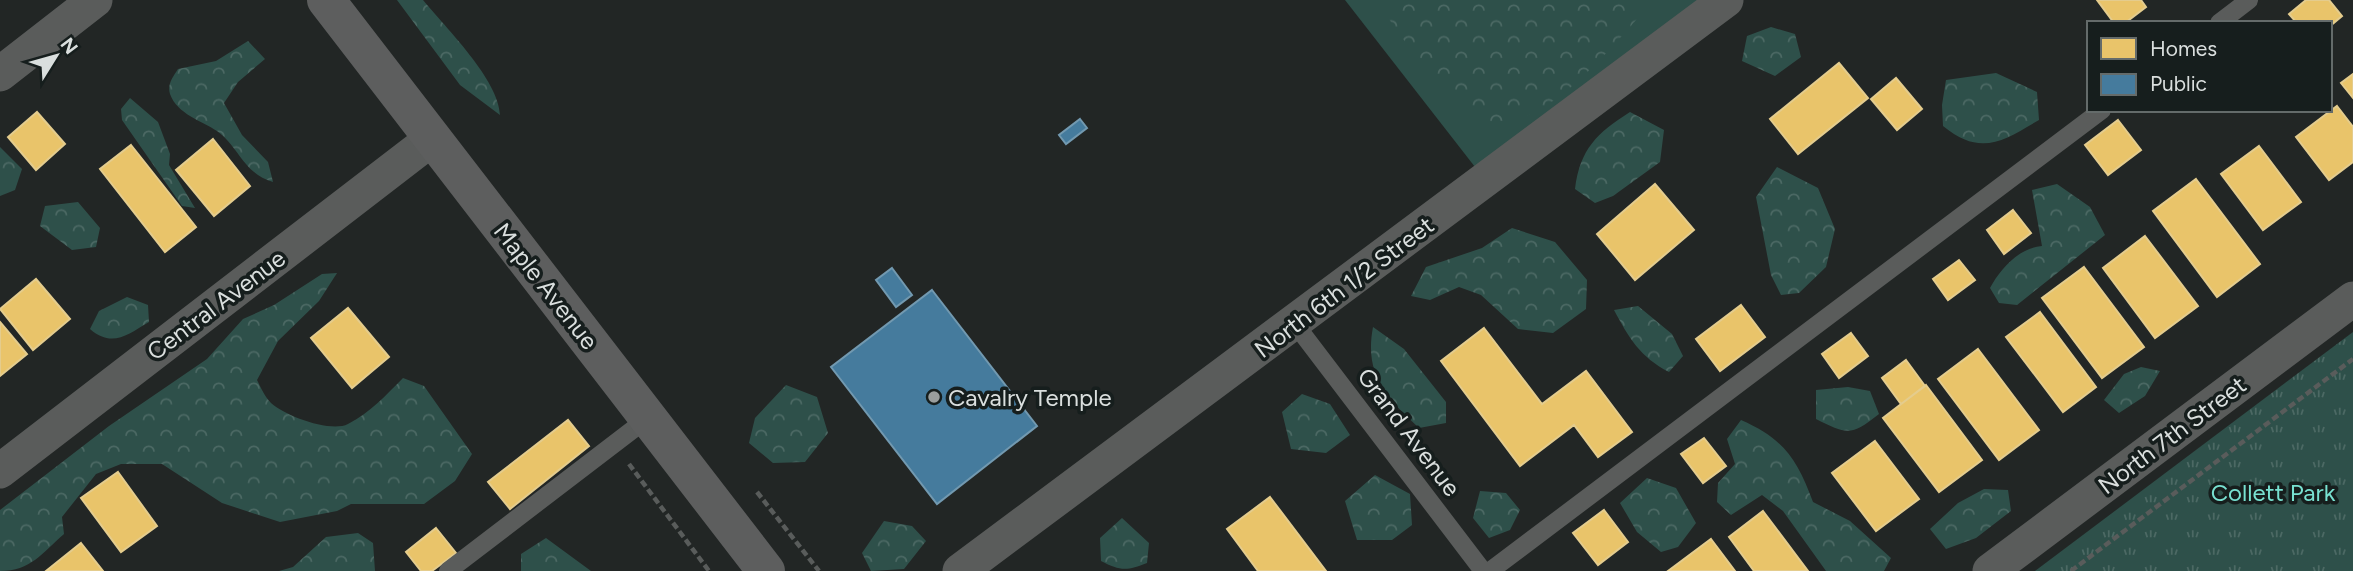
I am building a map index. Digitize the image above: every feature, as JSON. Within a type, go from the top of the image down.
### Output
[{"type":"main road","name":"Maple Avenue","points":[[326,0],[766,571]]},
{"type":"street","points":[[0,74],[95,0]]},
{"type":"street","name":"North 6th 1/2 Street","points":[[960,571],[1295,324],[1726,0]]},
{"type":"street","name":"Central Avenue","points":[[0,471],[433,138]]},
{"type":"street","name":"North 7th Street","points":[[1990,571],[2353,299]]},
{"type":"lane","points":[[2221,21],[2249,0]]},
{"type":"lane","points":[[1490,571],[2099,112]]},
{"type":"lane","name":"Grand Avenue","points":[[1295,324],[1483,571]]},
{"type":"lane","points":[[449,571],[648,418]]},
{"type":"path","points":[[2071,571],[2353,359]]},
{"type":"path","points":[[613,444],[709,571]]},
{"type":"green space","points":[[397,0],[423,0],[481,71],[491,86],[500,115],[460,85]]},
{"type":"green space","points":[[1345,0],[1701,0],[1475,167]]},
{"type":"green space","points":[[1379,0],[1654,0],[1590,70],[1551,102],[1513,120],[1480,122],[1409,47]]},
{"type":"green space","points":[[1771,27],[1795,34],[1801,57],[1775,76],[1742,61],[1747,36]]},
{"type":"green space","points":[[248,41],[265,59],[238,82],[224,103],[242,135],[268,162],[273,182],[255,173],[217,131],[178,107],[169,90],[178,69],[216,61]]},
{"type":"green space","points":[[1996,73],[2037,92],[2039,120],[2003,139],[1981,143],[1957,136],[1943,126],[1942,105],[1946,80]]},
{"type":"green space","points":[[130,98],[158,122],[170,154],[169,165],[195,208],[182,206],[122,120],[121,109]]},
{"type":"green space","points":[[1630,112],[1664,130],[1660,162],[1613,196],[1595,203],[1575,189],[1581,163],[1599,135]]},
{"type":"green space","points":[[0,147],[22,169],[15,190],[0,196]]},
{"type":"green space","points":[[1777,167],[1818,188],[1835,229],[1826,267],[1799,293],[1781,295],[1771,275],[1756,197]]},
{"type":"green space","points":[[2057,184],[2090,207],[2105,235],[2017,305],[1999,303],[1990,288],[2000,273],[2018,255],[2042,246],[2032,190]]},
{"type":"green space","points":[[78,202],[100,228],[96,247],[72,250],[40,226],[45,206]]},
{"type":"green space","points":[[1512,228],[1555,242],[1587,280],[1586,309],[1553,333],[1518,329],[1481,295],[1459,287],[1430,300],[1411,296],[1426,267],[1482,248]]},
{"type":"green space","points":[[337,273],[319,301],[278,341],[257,380],[263,392],[271,403],[297,418],[320,425],[340,426],[356,420],[371,409],[403,378],[424,386],[472,454],[455,481],[424,504],[351,504],[337,511],[280,522],[222,503],[162,464],[121,464],[96,474],[62,517],[64,534],[42,554],[20,568],[0,571],[0,510],[109,426],[207,359],[243,319],[274,305],[322,274]]},
{"type":"green space","points":[[127,297],[148,305],[149,322],[113,339],[98,335],[90,329],[99,311]]},
{"type":"green space","points":[[1638,306],[1672,334],[1683,356],[1669,372],[1650,360],[1636,346],[1614,310]]},
{"type":"green space","points":[[1373,327],[1404,349],[1446,402],[1446,423],[1419,428],[1388,395],[1380,384],[1372,359]]},
{"type":"green space","name":"Collett Park","points":[[2353,332],[2353,571],[2035,571]]},
{"type":"green space","points":[[2141,367],[2160,371],[2145,396],[2119,413],[2104,400],[2124,374]]},
{"type":"green space","points":[[786,385],[817,397],[828,433],[805,462],[773,463],[749,443],[755,418]]},
{"type":"green space","points":[[1848,387],[1870,391],[1879,414],[1849,431],[1816,419],[1816,390]]},
{"type":"green space","points":[[1302,394],[1330,404],[1350,435],[1326,453],[1291,449],[1282,412]]},
{"type":"green space","points":[[1741,420],[1768,435],[1787,452],[1795,462],[1813,502],[1850,521],[1891,558],[1884,571],[1826,571],[1783,511],[1762,495],[1731,515],[1717,502],[1718,483],[1735,464],[1727,439]]},
{"type":"green space","points":[[1375,475],[1410,494],[1412,525],[1392,540],[1357,540],[1345,501]]},
{"type":"green space","points":[[1647,478],[1676,488],[1696,523],[1678,547],[1661,552],[1637,532],[1620,503]]},
{"type":"green space","points":[[1984,489],[2008,490],[2011,511],[1976,538],[1946,549],[1930,529],[1958,503]]},
{"type":"green space","points":[[1480,491],[1506,493],[1520,510],[1510,530],[1489,538],[1473,518]]},
{"type":"green space","points":[[1122,518],[1149,543],[1147,563],[1124,569],[1101,561],[1100,538]]},
{"type":"green space","points":[[884,521],[912,526],[926,541],[904,569],[871,571],[862,553]]},
{"type":"green space","points":[[358,533],[373,543],[375,571],[279,571],[293,567],[326,537]]},
{"type":"green space","points":[[546,538],[591,571],[521,571],[521,554]]},
{"type":"building: Homes","points":[[2097,0],[2141,0],[2146,7],[2128,21],[2113,21]]},
{"type":"building: Homes","points":[[2306,0],[2329,0],[2342,16],[2332,24],[2332,21],[2295,21],[2289,14]]},
{"type":"building: Homes","points":[[1839,63],[1868,98],[1798,154],[1770,119]]},
{"type":"building: Homes","points":[[2353,74],[2353,98],[2341,83]]},
{"type":"building: Homes","points":[[1896,78],[1922,109],[1897,130],[1871,99]]},
{"type":"building: Homes","points":[[2337,106],[2353,127],[2353,162],[2329,180],[2296,137]]},
{"type":"building: Homes","points":[[37,112],[65,144],[36,170],[8,137]]},
{"type":"building: Homes","points":[[2118,120],[2141,150],[2108,175],[2085,145]]},
{"type":"building: Homes","points":[[213,139],[250,186],[214,216],[176,170]]},
{"type":"building: Homes","points":[[131,145],[196,227],[165,252],[100,169]]},
{"type":"building: Homes","points":[[2259,146],[2301,202],[2263,230],[2221,174]]},
{"type":"building: Homes","points":[[2196,179],[2260,264],[2217,297],[2153,211]]},
{"type":"building: Homes","points":[[1655,184],[1694,230],[1635,280],[1597,234]]},
{"type":"building: Homes","points":[[2013,210],[2031,233],[2004,254],[1987,230]]},
{"type":"building: Homes","points":[[2145,236],[2198,306],[2155,338],[2103,268]]},
{"type":"building: Homes","points":[[1959,260],[1975,280],[1948,300],[1933,279]]},
{"type":"building: Homes","points":[[2084,267],[2144,347],[2102,378],[2042,298]]},
{"type":"building: Homes","points":[[36,279],[70,319],[33,350],[0,309]]},
{"type":"building: Homes","points":[[1741,305],[1765,337],[1720,371],[1696,339]]},
{"type":"building: Homes","points":[[348,308],[389,357],[352,388],[311,338]]},
{"type":"building: Homes","points":[[2040,312],[2096,387],[2063,412],[2006,337]]},
{"type":"building: Homes","points":[[0,322],[27,354],[0,376]]},
{"type":"building: Homes","points":[[1484,328],[1542,404],[1586,371],[1632,432],[1598,457],[1574,425],[1520,466],[1441,361]]},
{"type":"building: Homes","points":[[1851,333],[1868,356],[1839,378],[1822,354]]},
{"type":"building: Homes","points":[[1978,349],[2039,430],[1999,460],[1938,379]]},
{"type":"building: Homes","points":[[1906,360],[1925,386],[1901,404],[1882,378]]},
{"type":"building: Homes","points":[[1926,385],[1982,460],[1939,492],[1883,418]]},
{"type":"building: Homes","points":[[568,420],[589,446],[510,509],[488,482]]},
{"type":"building: Homes","points":[[1704,438],[1726,466],[1703,483],[1681,454]]},
{"type":"building: Homes","points":[[1875,441],[1919,499],[1876,531],[1832,473]]},
{"type":"building: Homes","points":[[118,472],[157,526],[121,552],[81,498]]},
{"type":"building: Homes","points":[[1270,497],[1326,571],[1258,571],[1227,529]]},
{"type":"building: Homes","points":[[1604,510],[1628,542],[1598,565],[1573,533]]},
{"type":"building: Homes","points":[[1763,511],[1808,571],[1754,571],[1729,537]]},
{"type":"building: Homes","points":[[436,528],[456,553],[432,571],[421,571],[406,552]]},
{"type":"building: Homes","points":[[1711,539],[1735,571],[1668,571]]},
{"type":"building: Homes","points":[[81,543],[103,571],[46,571]]},
{"type":"building: Public","points":[[1080,119],[1087,128],[1066,144],[1059,135]]},
{"type":"building: Public","points":[[892,268],[912,295],[896,307],[876,280]]},
{"type":"building: Public","name":"Cavalry Temple","points":[[932,290],[1037,426],[937,504],[831,367]]},
{"type":"place","name":"Cavalry Temple","points":[[934,397]]}]
